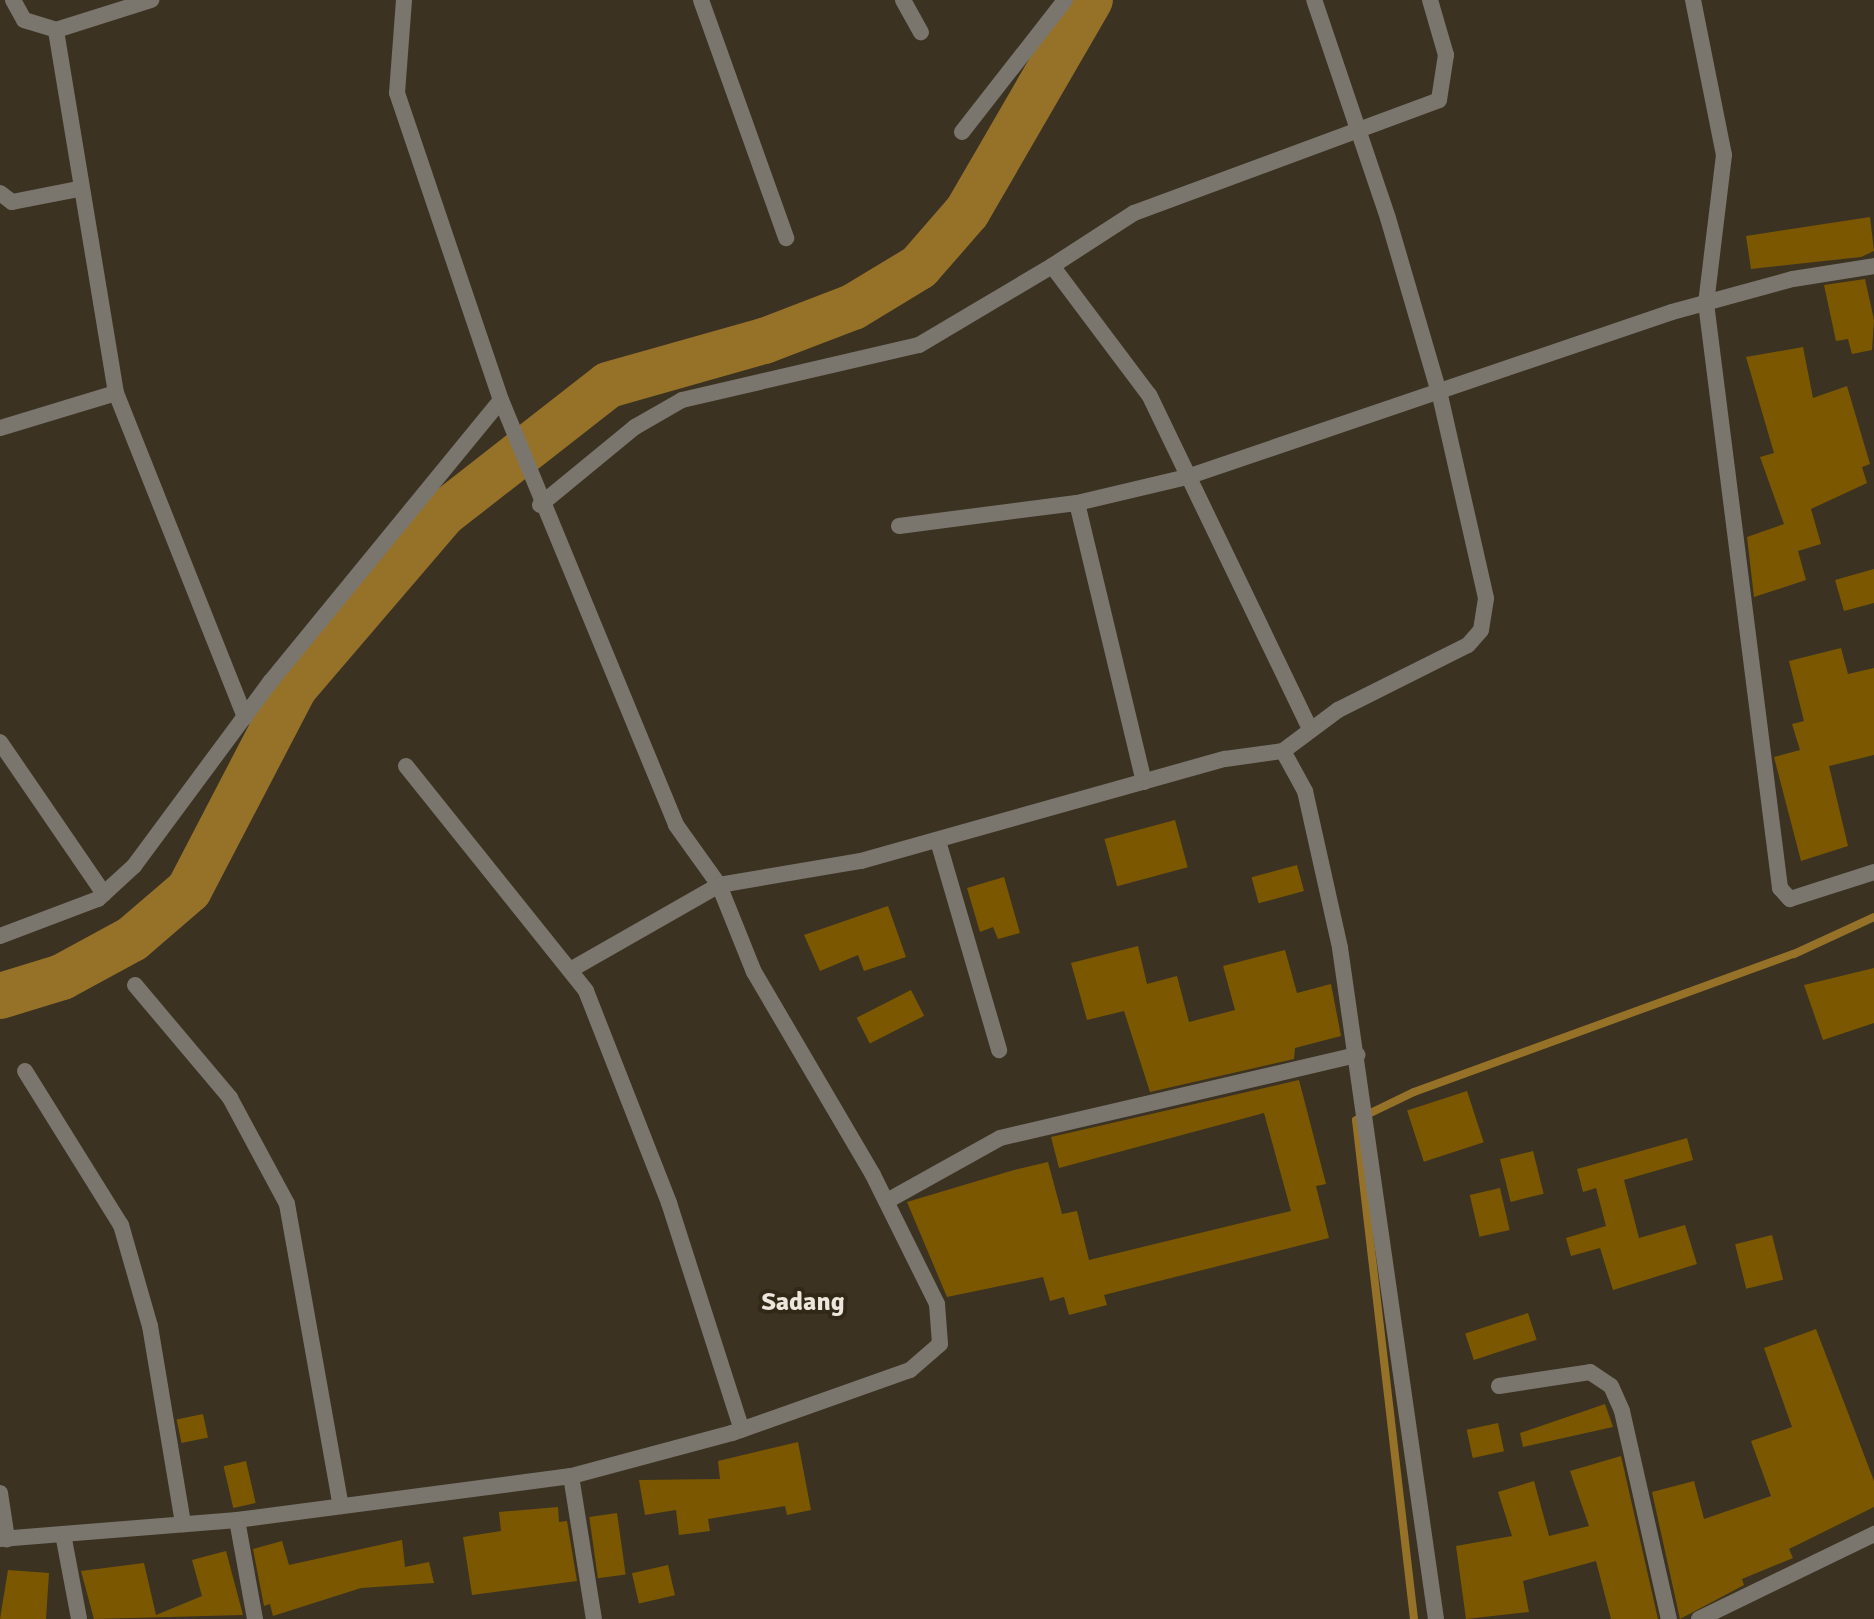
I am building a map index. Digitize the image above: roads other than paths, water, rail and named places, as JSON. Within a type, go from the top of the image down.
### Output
[{"type":"street","points":[[13,0],[24,20],[56,30],[151,0]]},
{"type":"street","points":[[0,1493],[4,1539],[237,1520],[571,1476],[742,1430],[910,1370],[940,1344],[937,1304],[887,1201],[754,972],[719,885],[676,825],[540,505],[501,400],[397,93],[404,0]]},
{"type":"street","points":[[701,0],[786,238]]},
{"type":"street","points":[[903,0],[921,32]]},
{"type":"street","points":[[962,132],[1065,0]]},
{"type":"street","points":[[572,969],[719,885],[779,880],[938,841],[1254,752],[1283,751],[1310,729],[1468,645],[1481,630],[1486,598],[1440,396],[1360,130],[1314,0]]},
{"type":"street","points":[[540,505],[635,427],[682,400],[919,345],[1134,213],[1439,100],[1446,55],[1430,0]]},
{"type":"street","points":[[1693,0],[1724,155],[1706,303],[1781,893],[1790,899],[1874,872]]},
{"type":"street","points":[[56,30],[78,189],[116,393],[245,717]]},
{"type":"street","points":[[0,193],[12,202],[78,189]]},
{"type":"street","points":[[1052,266],[1149,395],[1310,729]]},
{"type":"street","points":[[899,526],[1077,503],[1187,477],[1440,396],[1706,303],[1874,266]]},
{"type":"street","points":[[0,428],[116,393]]},
{"type":"street","points":[[0,936],[104,894],[134,866],[245,717],[501,400]]},
{"type":"street","points":[[1077,503],[1144,782]]},
{"type":"street","points":[[0,742],[104,894]]},
{"type":"street","points":[[1283,751],[1305,791],[1362,1077],[1436,1619]]},
{"type":"street","points":[[406,766],[572,969],[648,1142],[742,1430]]},
{"type":"street","points":[[938,841],[999,1050]]},
{"type":"street","points":[[135,985],[230,1098],[287,1204],[341,1506]]},
{"type":"street","points":[[887,1201],[1000,1138],[1358,1055]]},
{"type":"street","points":[[25,1071],[121,1225],[150,1326],[183,1524]]},
{"type":"street","points":[[1499,1386],[1590,1372],[1611,1386],[1622,1411],[1669,1619]]},
{"type":"street","points":[[571,1476],[594,1619]]},
{"type":"street","points":[[237,1520],[255,1619]]},
{"type":"street","points":[[63,1534],[79,1619]]},
{"type":"street","points":[[1699,1619],[1874,1534]]},
{"type":"waterway","points":[[0,996],[62,977],[132,939],[189,890],[294,688],[443,514],[608,385],[764,341],[853,307],[919,267],[967,212],[1090,0]]},
{"type":"waterway","points":[[1414,1619],[1356,1120],[1414,1092],[1794,954],[1874,917]]},
{"type":"district","name":"Sadang","points":[[803,1303]]}]
